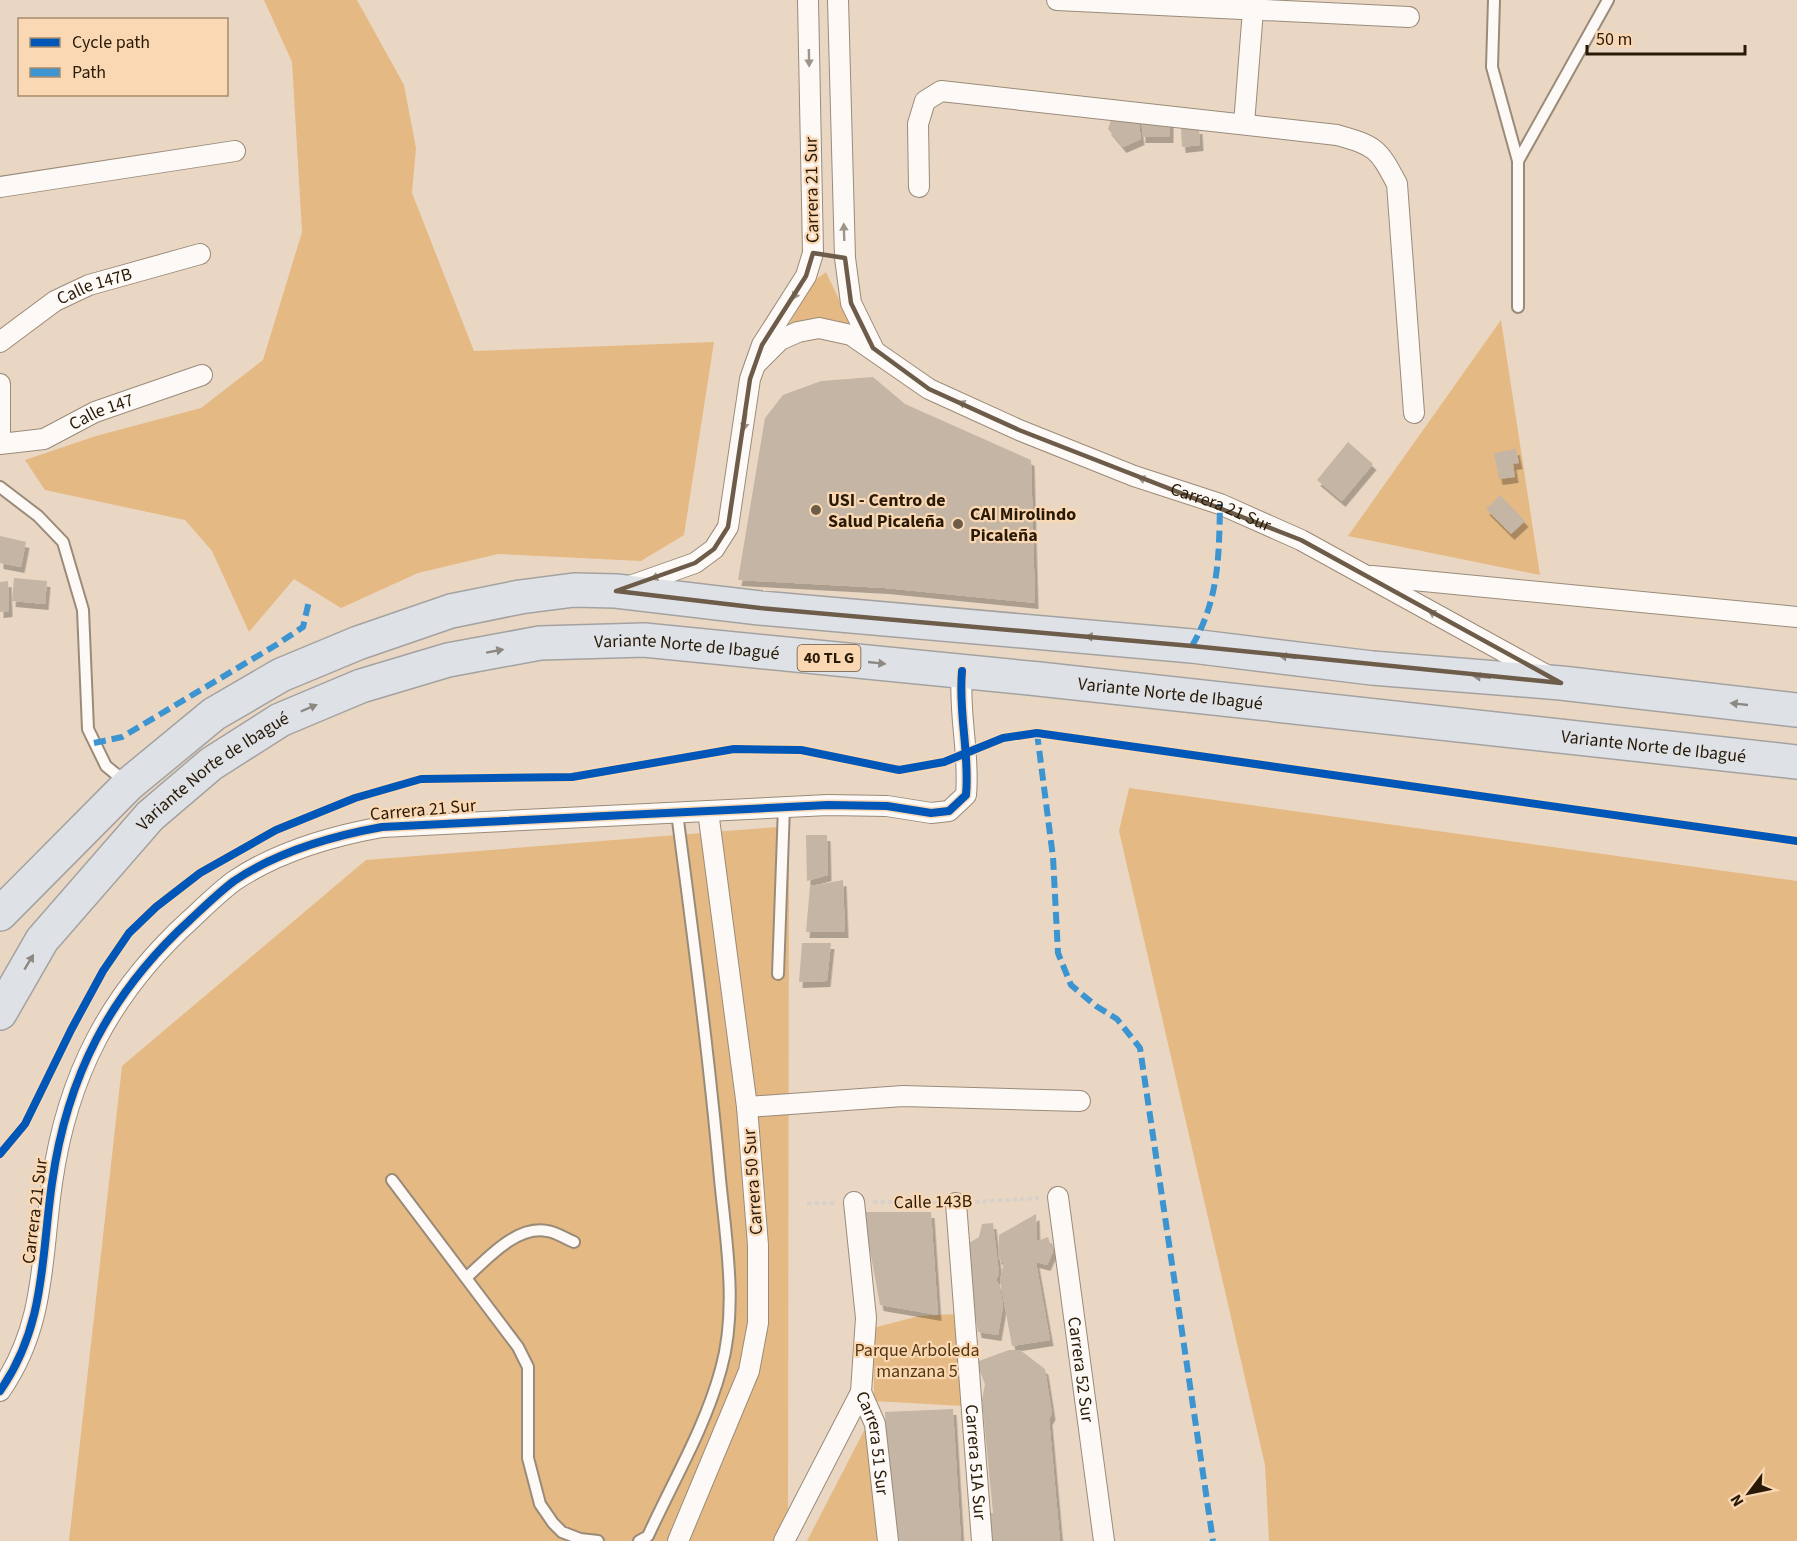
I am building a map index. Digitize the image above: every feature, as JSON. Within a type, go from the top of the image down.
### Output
[{"type":"highway","points":[[0,914],[129,784],[214,714],[281,675],[358,642],[451,611],[520,597],[574,590],[616,591],[760,608],[1182,645],[1372,668],[1561,683],[1797,710]]},
{"type":"highway","name":"Variante Norte de Ibagué","points":[[0,1013],[42,940],[150,816],[211,764],[280,720],[361,686],[448,660],[540,643],[644,640],[962,671],[1797,762]]},
{"type":"street","name":"Carrera 21 Sur","points":[[616,591],[694,563],[714,549],[728,527],[750,379],[762,345],[806,276],[813,253],[808,0]]},
{"type":"street","name":"Carrera 21 Sur","points":[[838,0],[845,258],[851,303],[873,348]]},
{"type":"street","points":[[1058,0],[1151,2],[1253,10],[1409,17]]},
{"type":"street","points":[[1244,124],[1253,10]]},
{"type":"street","points":[[919,187],[918,124],[925,101],[941,91],[1337,135],[1371,145],[1387,165],[1397,184],[1414,413]]},
{"type":"street","points":[[0,187],[235,151]]},
{"type":"street","points":[[813,253],[845,258]]},
{"type":"street","name":"Calle 147B","points":[[0,342],[55,301],[89,285],[200,254]]},
{"type":"street","name":"Carrera 21 Sur","points":[[755,364],[780,340],[798,332],[819,328],[851,335],[873,348],[929,389],[1019,430],[1134,476],[1220,504],[1301,540],[1561,683]]},
{"type":"street","name":"Calle 147","points":[[0,444],[44,439],[95,412],[202,375]]},
{"type":"street","points":[[0,384],[0,439]]},
{"type":"street","points":[[1364,575],[1797,616]]},
{"type":"street","name":"Carrera 21 Sur","points":[[1,1390],[18,1365],[39,1305],[52,1184],[62,1126],[79,1075],[111,1010],[151,958],[210,901],[234,882],[270,862],[342,834],[382,826],[784,807],[887,806],[931,813],[949,811],[966,795],[968,781],[960,714],[962,671]]},
{"type":"street","name":"Carrera 50 Sur","points":[[678,1541],[749,1371],[758,1323],[758,1245],[747,1107],[708,811]]},
{"type":"street","points":[[747,1107],[903,1096],[1080,1101]]},
{"type":"street","name":"Carrera 52 Sur","points":[[1058,1197],[1104,1541]]},
{"type":"street","name":"Carrera 51 Sur","points":[[854,1202],[866,1318],[861,1392],[875,1424],[888,1541]]},
{"type":"street","name":"Carrera 51A Sur","points":[[956,1203],[982,1541]]},
{"type":"street","points":[[784,1541],[861,1392]]},
{"type":"lane","points":[[1494,0],[1492,67],[1518,161],[1518,307]]},
{"type":"lane","points":[[1518,161],[1608,0]]},
{"type":"lane","points":[[0,487],[39,516],[63,542],[83,610],[88,729],[106,766],[129,784]]},
{"type":"lane","points":[[778,975],[784,807]]},
{"type":"lane","points":[[639,1541],[648,1536],[696,1438],[721,1369],[729,1325],[725,1232],[711,1070],[677,813]]},
{"type":"lane","points":[[392,1180],[518,1347],[528,1367],[528,1458],[540,1504],[562,1532],[580,1539],[598,1541]]},
{"type":"lane","points":[[466,1278],[498,1249],[525,1233],[546,1230],[574,1242]]},
{"type":"highlighted area","points":[[813,253],[845,258],[851,303],[873,348],[929,389],[1019,430],[1301,540],[1561,683],[1192,646],[760,608],[616,591],[695,563],[714,549],[728,527],[750,379],[762,345],[806,276]]},
{"type":"green space","points":[[264,0],[357,0],[404,85],[416,148],[412,193],[474,351],[714,342],[684,535],[641,561],[498,554],[418,573],[341,608],[294,579],[249,632],[212,551],[185,520],[45,490],[25,460],[96,436],[201,408],[263,360],[302,232],[292,62]]},
{"type":"green space","points":[[826,272],[852,327],[788,326],[814,281]]},
{"type":"green space","points":[[1501,320],[1540,575],[1348,536]]},
{"type":"green space","points":[[1129,788],[1797,881],[1797,1541],[1269,1541],[1265,1465],[1119,831]]},
{"type":"green space","points":[[789,826],[788,1541],[69,1541],[122,1066],[366,860]]},
{"type":"green space","name":"Parque Arboleda manzana 5","points":[[957,1314],[962,1406],[874,1401],[873,1328],[919,1316]]},
{"type":"green space","points":[[869,1421],[879,1541],[807,1541]]},
{"type":"building","points":[[1113,114],[1138,117],[1141,139],[1123,147],[1108,129]]},
{"type":"building","points":[[1142,120],[1170,120],[1170,137],[1142,137]]},
{"type":"building","points":[[1199,128],[1200,145],[1182,147],[1181,129]]},
{"type":"building","points":[[873,377],[905,404],[1031,460],[1035,603],[885,588],[738,580],[765,418],[783,395],[821,381]]},
{"type":"building","points":[[1348,442],[1373,464],[1342,501],[1317,480]]},
{"type":"building","points":[[1516,449],[1519,463],[1513,464],[1515,477],[1499,479],[1494,453]]},
{"type":"building","points":[[1500,495],[1525,521],[1511,534],[1486,509]]},
{"type":"building","points":[[0,536],[26,542],[21,567],[0,563]]},
{"type":"building","points":[[14,578],[47,581],[45,604],[12,601]]},
{"type":"building","points":[[8,581],[9,611],[0,612],[0,582]]},
{"type":"building","points":[[806,835],[827,835],[828,875],[807,881]]},
{"type":"building","points":[[843,880],[845,932],[806,932],[810,886]]},
{"type":"building","points":[[802,943],[831,943],[827,981],[799,982]]},
{"type":"building","points":[[863,1212],[931,1212],[938,1315],[880,1305]]},
{"type":"building","points":[[1036,1214],[1037,1241],[1048,1237],[1053,1252],[1047,1265],[1036,1262],[1050,1340],[1012,1346],[1000,1280],[1004,1262],[998,1258],[999,1235]]},
{"type":"building","points":[[993,1223],[999,1274],[996,1280],[1000,1286],[1003,1306],[998,1335],[978,1332],[964,1246],[979,1237],[982,1224]]},
{"type":"building","points":[[1009,1350],[1020,1350],[1045,1369],[1052,1414],[1049,1419],[1060,1541],[995,1541],[989,1537],[986,1513],[993,1513],[982,1400],[985,1384],[976,1362]]},
{"type":"building","points":[[953,1409],[961,1541],[892,1541],[885,1412]]},
{"type":"marked path","points":[[1192,646],[1208,611],[1216,577],[1220,504]]},
{"type":"marked path","points":[[94,743],[122,737],[276,645],[303,627],[309,601]]},
{"type":"marked path","points":[[1037,733],[1053,857],[1058,953],[1071,985],[1096,1006],[1117,1019],[1140,1048],[1213,1541]]},
{"type":"cycle path","points":[[0,1391],[15,1366],[34,1316],[59,1144],[81,1072],[115,1007],[137,977],[162,948],[234,881],[268,862],[305,846],[382,827],[828,805],[887,806],[931,813],[949,811],[966,795],[962,671]]},
{"type":"cycle path","points":[[0,1154],[25,1124],[103,971],[129,933],[156,907],[200,873],[276,830],[355,798],[421,779],[572,777],[734,749],[801,750],[899,770],[944,762],[1003,738],[1037,733],[1797,841]]},
{"type":"place","name":"USI - Centro de Salud Picaleña","points":[[816,510]]},
{"type":"place","name":"CAI Mirolindo Picaleña","points":[[958,524]]}]
